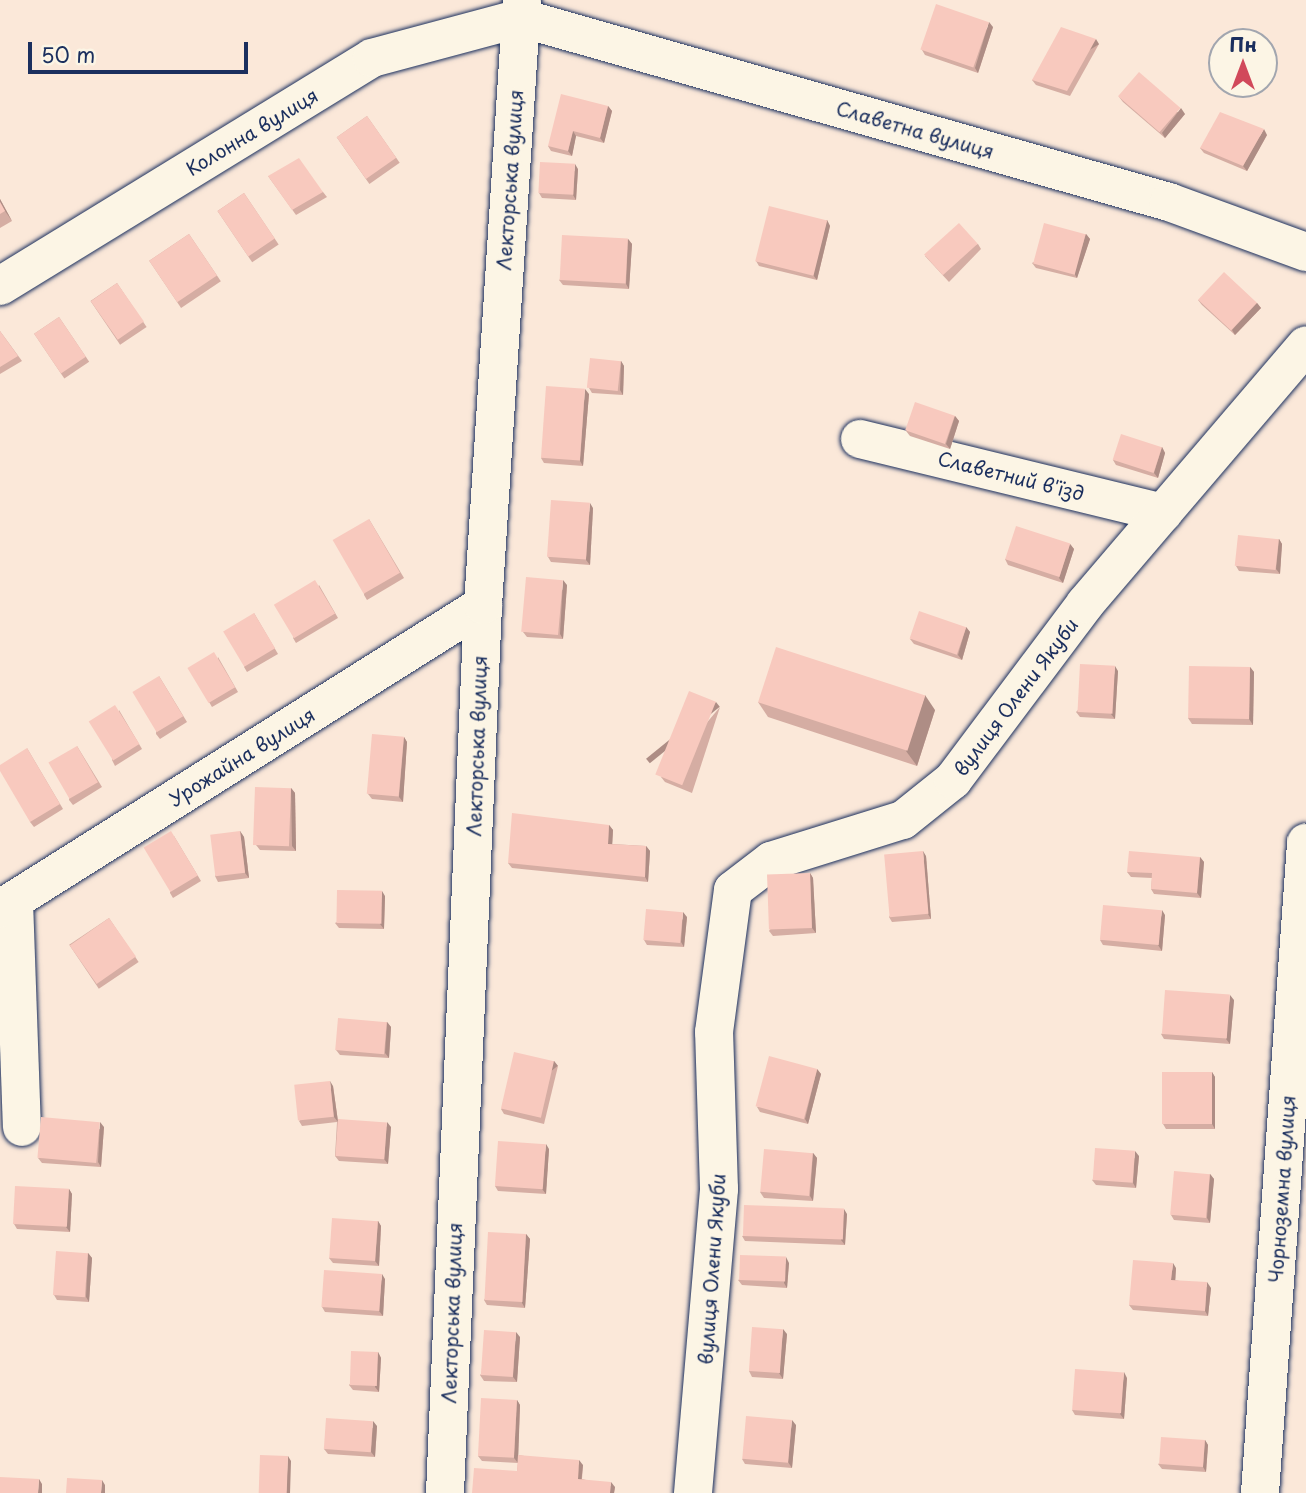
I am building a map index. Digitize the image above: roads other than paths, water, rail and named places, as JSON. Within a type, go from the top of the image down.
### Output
[{"type":"street","name":"Славетна вулиця","points":[[521,9],[1169,202],[1306,252]]},
{"type":"street","name":"Колонна вулиця","points":[[0,286],[372,58],[521,9]]},
{"type":"street","name":"Лекторська вулиця","points":[[445,1493],[483,605],[521,9]]},
{"type":"street","name":"вулиця Олени Якуби","points":[[693,1493],[719,1189],[714,1032],[733,890],[771,862],[903,820],[953,780],[1163,513],[1306,345]]},
{"type":"street","name":"Славетний в'їзд","points":[[860,439],[1163,513]]},
{"type":"street","name":"Урожайна вулиця","points":[[7,905],[483,605]]},
{"type":"street","name":"Чорноземна вулиця","points":[[1260,1493],[1306,844]]},
{"type":"street","points":[[7,905],[22,1127]]}]
